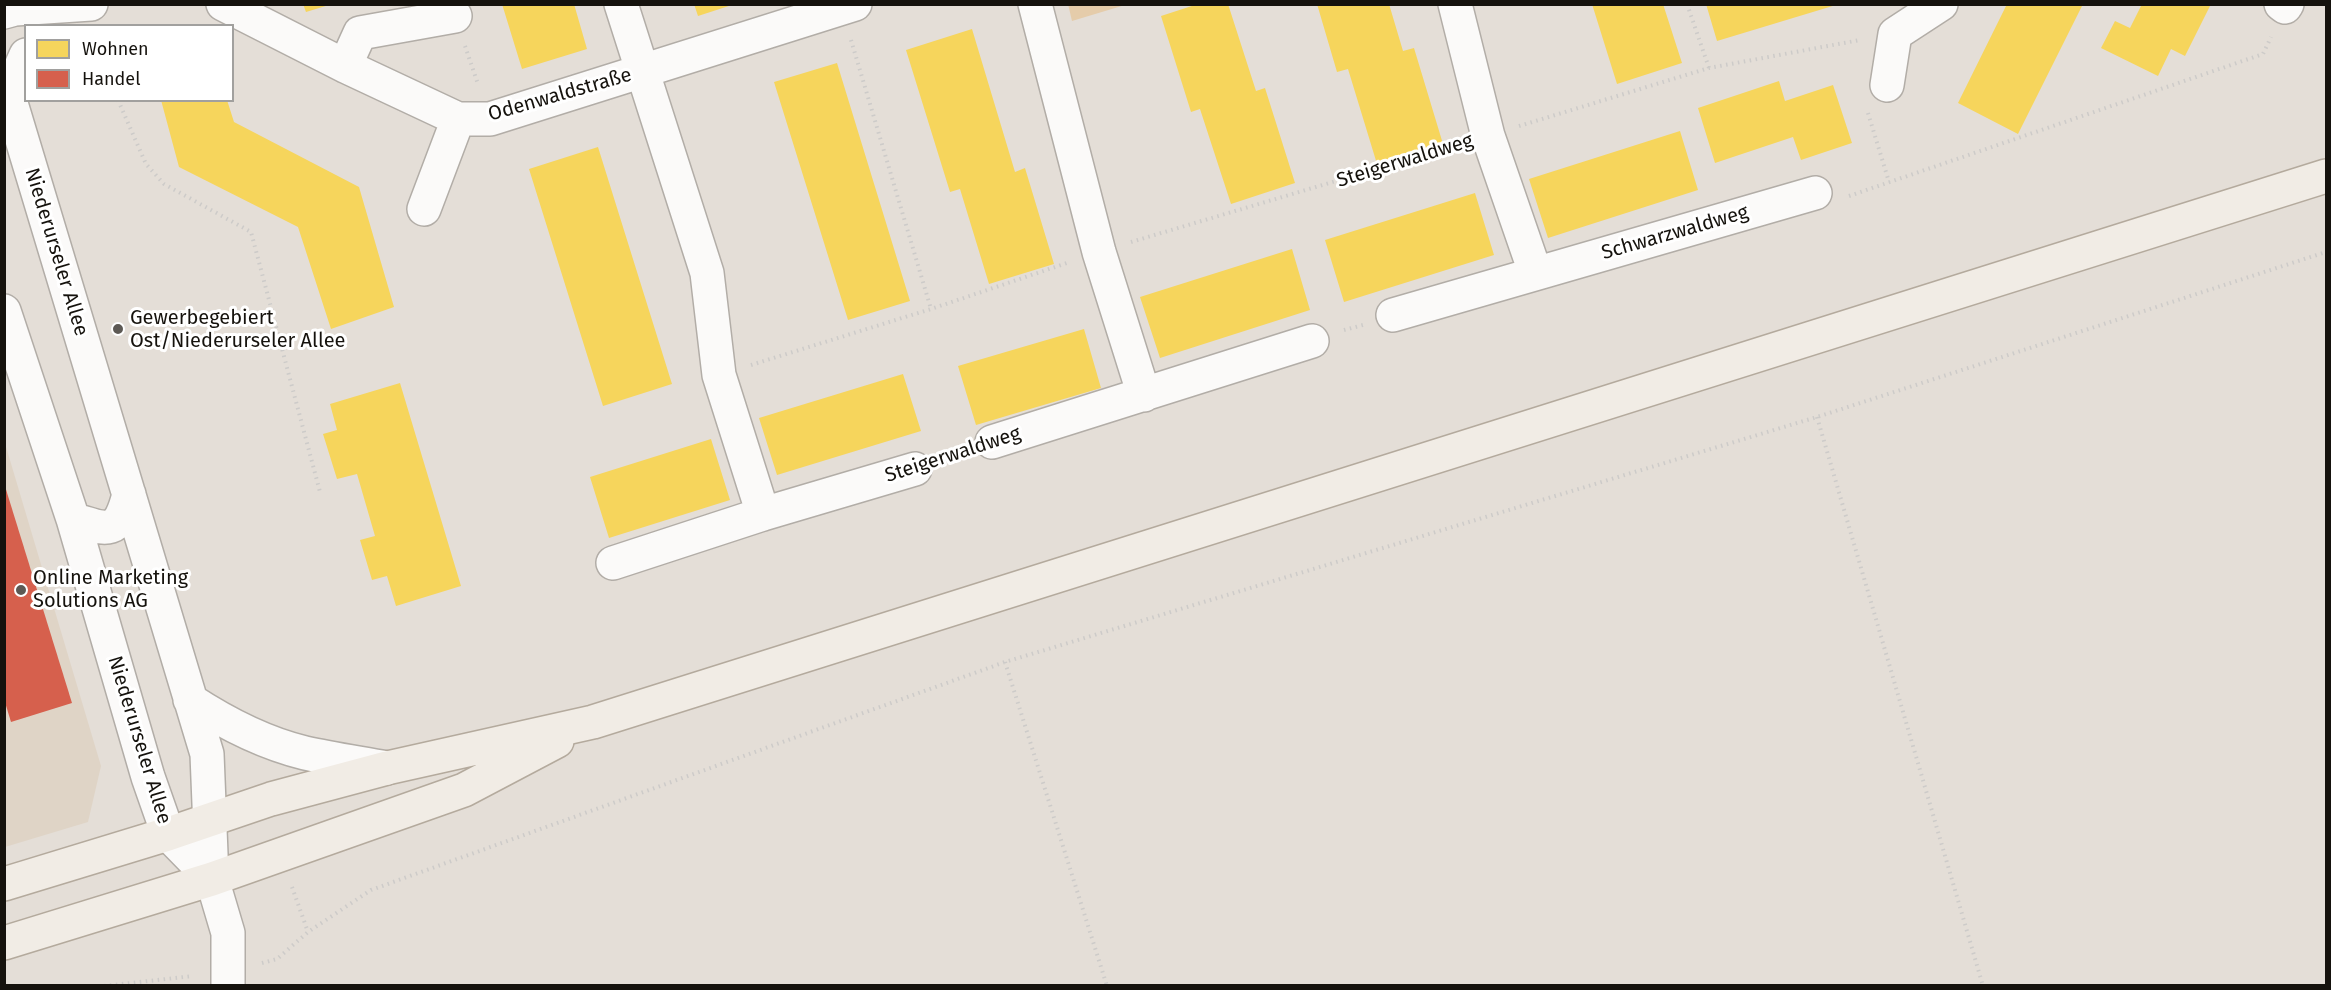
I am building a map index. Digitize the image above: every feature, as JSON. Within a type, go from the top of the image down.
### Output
[{"type":"main road","points":[[4,884],[168,834],[271,799],[387,768],[593,722],[2326,176]]},
{"type":"main road","points":[[4,943],[212,879],[464,790],[593,722]]},
{"type":"street","points":[[223,4],[345,66],[474,119],[424,209]]},
{"type":"street","name":"Odenwaldstraße","points":[[621,4],[642,71]]},
{"type":"street","points":[[1035,4],[1100,252],[1143,395]]},
{"type":"street","points":[[1455,4],[1488,136],[1535,272]]},
{"type":"street","points":[[1887,85],[1895,34],[1941,4]]},
{"type":"street","points":[[4,12],[15,9],[84,6]]},
{"type":"street","points":[[51,24],[84,6]]},
{"type":"street","name":"Odenwaldstraße","points":[[474,119],[642,71],[849,6]]},
{"type":"street","points":[[345,66],[360,33],[455,16]]},
{"type":"street","points":[[7,86],[24,58]]},
{"type":"street","points":[[642,71],[708,273],[719,375],[763,514]]},
{"type":"street","name":"Niederurseler Allee","points":[[7,86],[207,754],[210,783],[208,820],[212,879]]},
{"type":"street","name":"Schwarzwaldweg","points":[[1393,315],[1535,272],[1815,193]]},
{"type":"street","name":"Niederurseler Allee","points":[[4,311],[73,519],[148,777],[168,834],[212,879]]},
{"type":"street","name":"Steigerwaldweg","points":[[992,442],[1312,341]]},
{"type":"street","name":"Steigerwaldweg","points":[[613,563],[763,514],[915,469]]},
{"type":"street","points":[[73,519],[105,528],[116,524],[124,515],[129,494]]},
{"type":"street","points":[[190,700],[217,717],[258,737],[303,752],[387,768]]},
{"type":"street","points":[[212,879],[228,933],[227,979]]},
{"type":"path","points":[[1687,4],[1709,68]]},
{"type":"path","points":[[1815,193],[1832,202],[2263,54],[2284,5]]},
{"type":"path","points":[[849,6],[931,309]]},
{"type":"path","points":[[455,16],[474,119]]},
{"type":"path","name":"Steigerwaldweg","points":[[719,375],[931,309],[1100,252],[1709,68],[1895,34]]},
{"type":"path","points":[[1887,85],[1868,112],[1889,182]]},
{"type":"path","points":[[119,102],[146,164],[164,184],[251,232],[320,492]]},
{"type":"path","points":[[104,986],[227,979],[277,959],[308,932],[371,890],[1005,662],[1817,417],[2326,252]]},
{"type":"path","points":[[1312,341],[1393,315]]},
{"type":"path","points":[[1817,417],[1983,986]]},
{"type":"path","name":"Steigerwaldweg","points":[[915,469],[992,442]]},
{"type":"path","points":[[1005,662],[1107,986]]},
{"type":"shaded area","points":[[1068,4],[1125,4],[1125,5],[1072,21]]},
{"type":"shaded area","points":[[4,440],[101,766],[88,822],[5,847]]},
{"type":"building: Wohnen","points":[[303,4],[329,4],[329,5],[306,12]]},
{"type":"building: Wohnen","points":[[502,4],[574,4],[587,49],[522,69]]},
{"type":"building: Wohnen","points":[[694,4],[732,4],[732,5],[698,16]]},
{"type":"building: Wohnen","points":[[1198,4],[1228,4],[1256,91],[1265,88],[1295,183],[1231,204],[1200,109],[1191,112],[1161,16]]},
{"type":"building: Wohnen","points":[[1317,4],[1389,4],[1403,51],[1414,48],[1443,144],[1377,164],[1348,69],[1337,72]]},
{"type":"building: Wohnen","points":[[1592,4],[1663,4],[1682,63],[1617,84]]},
{"type":"building: Wohnen","points":[[1706,4],[1836,4],[1836,5],[1717,41]]},
{"type":"building: Wohnen","points":[[2007,4],[2083,4],[2018,134],[1958,103]]},
{"type":"building: Wohnen","points":[[2142,4],[2211,4],[2185,56],[2171,49],[2158,76],[2101,48],[2115,21],[2130,28]]},
{"type":"building: Wohnen","points":[[972,29],[1015,172],[1025,168],[1054,264],[989,284],[960,189],[950,192],[906,50]]},
{"type":"building: Wohnen","points":[[837,63],[910,301],[848,320],[774,82]]},
{"type":"building: Wohnen","points":[[1779,81],[1785,101],[1833,85],[1852,143],[1801,160],[1793,137],[1715,163],[1698,108]]},
{"type":"building: Wohnen","points":[[162,102],[228,102],[234,122],[359,187],[394,307],[331,329],[298,227],[179,167]]},
{"type":"building: Wohnen","points":[[1680,131],[1698,190],[1548,238],[1529,179]]},
{"type":"building: Wohnen","points":[[598,147],[672,384],[603,406],[529,169]]},
{"type":"building: Wohnen","points":[[1475,193],[1494,255],[1344,302],[1325,240]]},
{"type":"building: Wohnen","points":[[1292,249],[1310,310],[1160,358],[1140,297]]},
{"type":"building: Wohnen","points":[[1084,329],[1101,388],[976,425],[958,366]]},
{"type":"building: Wohnen","points":[[903,374],[921,431],[777,475],[759,418]]},
{"type":"building: Wohnen","points":[[400,383],[461,586],[396,606],[387,576],[372,580],[360,540],[375,536],[357,474],[337,479],[323,434],[337,430],[330,404]]},
{"type":"building: Wohnen","points":[[711,439],[730,500],[609,538],[590,477]]},
{"type":"building: Handel","name":"Online Marketing Solutions AG","points":[[4,483],[72,703],[11,722],[4,699]]},
{"type":"place","name":"Gewerbegebiert Ost/Niederurseler Allee","points":[[118,329]]},
{"type":"place","name":"Online Marketing Solutions AG","points":[[21,590]]}]
